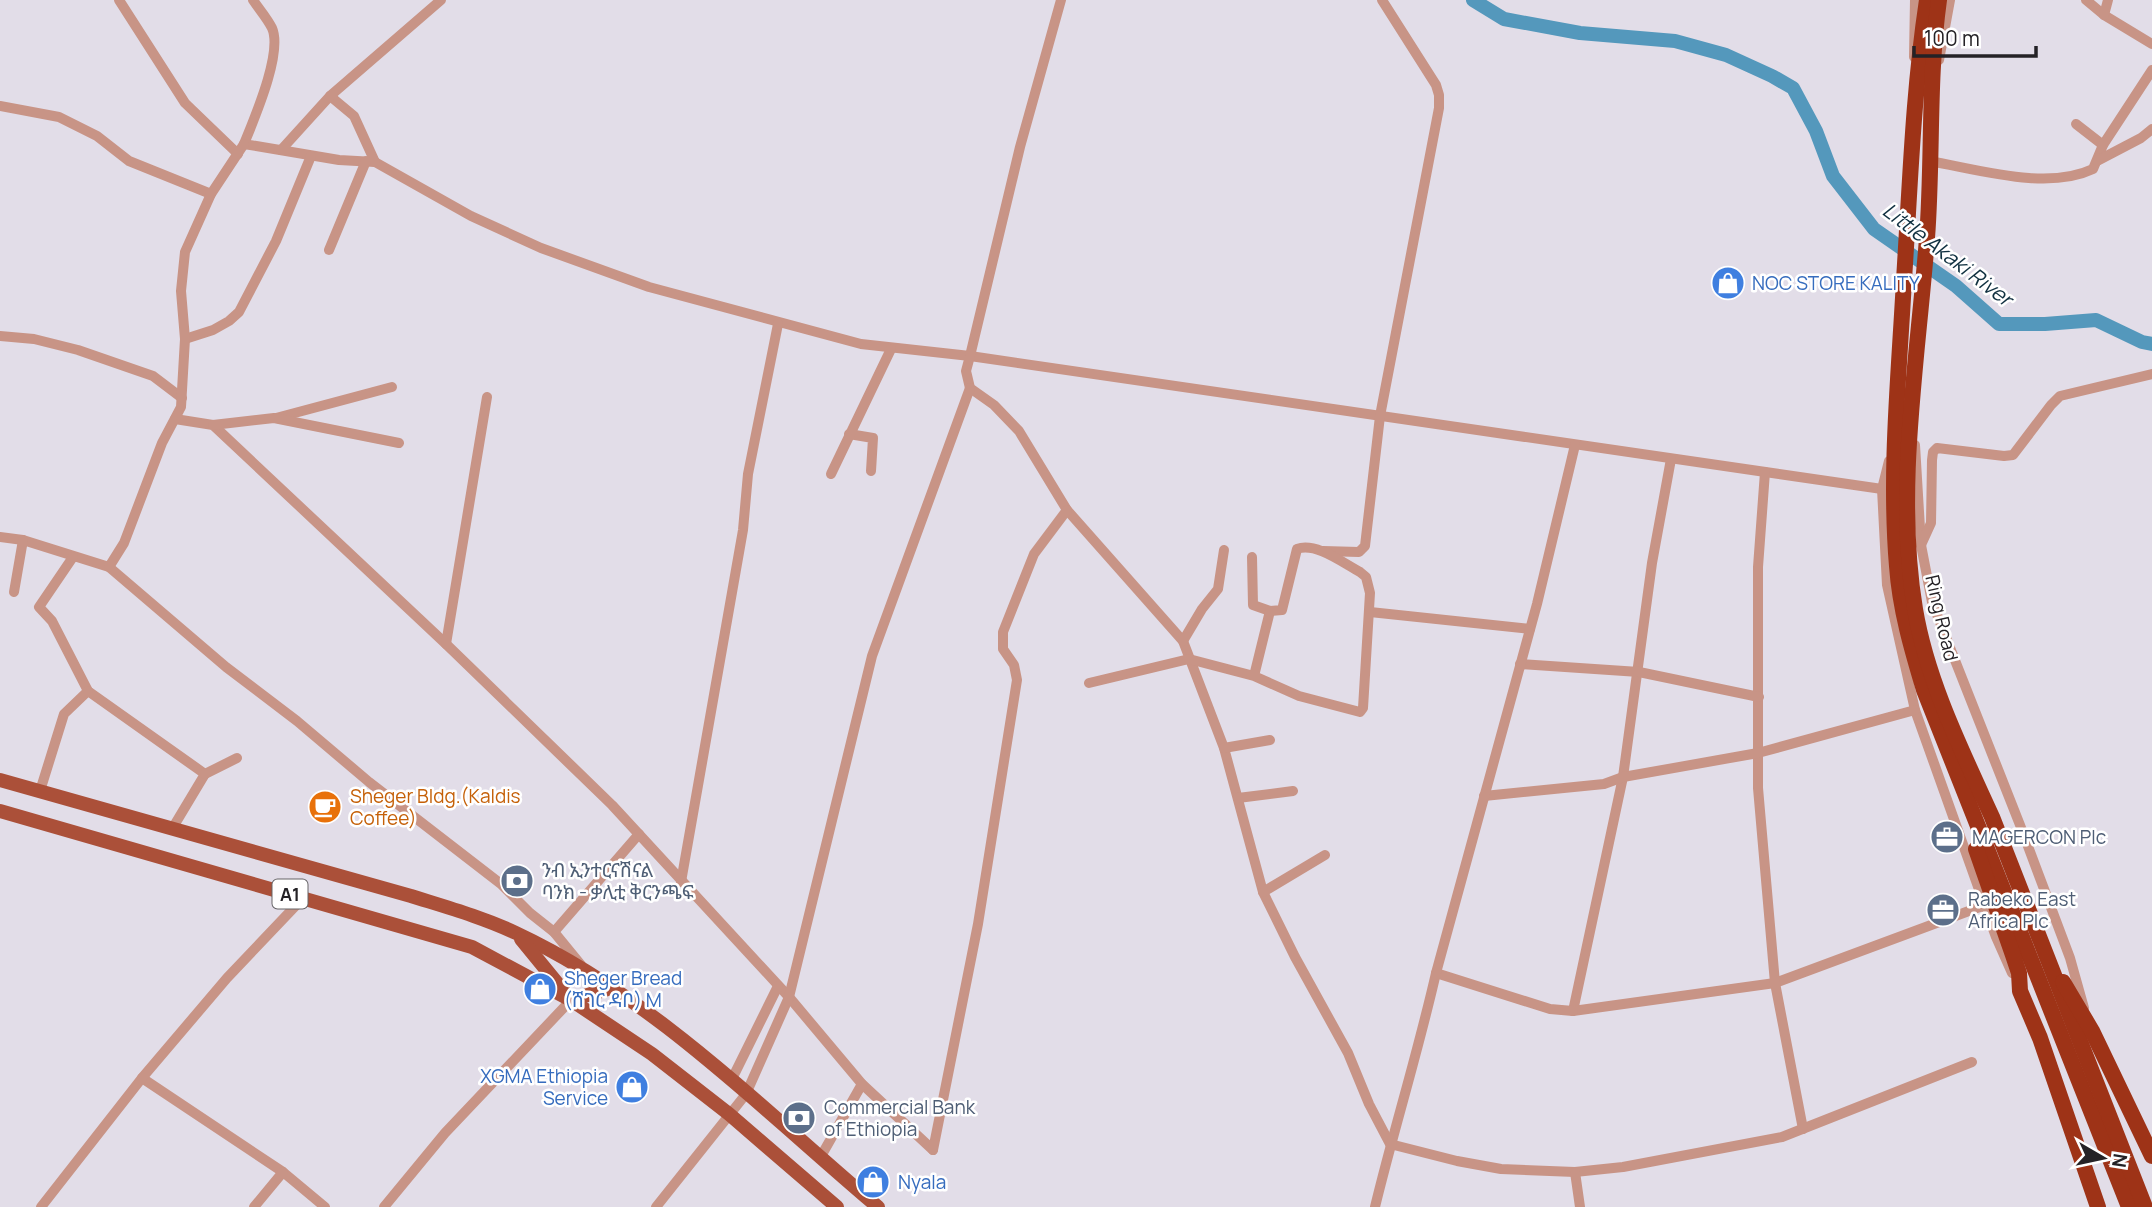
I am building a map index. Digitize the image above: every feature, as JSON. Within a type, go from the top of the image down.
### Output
[{"type":"highway","name":"Ring Road","points":[[1927,0],[1927,234],[1923,295],[1904,424],[1894,526],[1902,604],[1911,648],[1924,690],[2129,1207]]},
{"type":"highway","name":"Ring Road","points":[[1939,0],[1932,58],[1925,79],[1907,233],[1903,294],[1906,525],[1915,611],[1937,687],[2144,1207]]},
{"type":"highway","points":[[1954,769],[1971,836],[2014,955],[2019,972],[2020,991],[2040,1038],[2098,1207]]},
{"type":"highway","points":[[2046,957],[2092,1031],[2152,1156]]},
{"type":"main road","name":"A1","points":[[0,780],[411,896],[516,933],[559,955],[674,1032],[878,1207]]},
{"type":"main road","name":"A1","points":[[0,811],[472,947],[571,1000],[652,1054],[729,1114],[837,1207]]},
{"type":"main road","name":"A1","points":[[516,933],[571,1000]]},
{"type":"main road","points":[[571,1000],[611,988]]},
{"type":"street","points":[[118,0],[185,103],[241,149],[281,150],[311,156],[371,161],[471,216],[541,248],[649,287],[778,324],[891,349],[970,356],[1882,489]]},
{"type":"street","points":[[109,567],[124,543],[182,398],[186,339],[181,291],[185,252],[211,194],[241,149],[265,88],[274,52],[273,30],[253,0]]},
{"type":"street","points":[[281,150],[330,96],[441,0]]},
{"type":"street","points":[[656,1207],[746,1094],[789,998],[872,656],[970,388],[966,371],[1020,147],[1061,0]]},
{"type":"street","points":[[1252,557],[1253,605],[1279,612],[1284,606],[1297,549],[1302,547],[1359,552],[1365,546],[1380,416],[1437,119],[1439,95],[1436,85],[1382,0]]},
{"type":"street","points":[[1915,0],[1913,33],[1925,79]]},
{"type":"street","points":[[1925,79],[1941,54],[1950,0]]},
{"type":"street","points":[[2086,0],[2104,15],[2152,44]]},
{"type":"street","points":[[2104,15],[2108,0]]},
{"type":"street","points":[[1929,161],[2036,179],[2083,173],[2093,169],[2103,145],[2152,70]]},
{"type":"street","points":[[329,250],[371,161],[354,116],[330,96]]},
{"type":"street","points":[[0,106],[59,117],[97,135],[129,161],[211,194]]},
{"type":"street","points":[[2076,124],[2103,145]]},
{"type":"street","points":[[2097,161],[2141,138],[2152,129]]},
{"type":"street","points":[[186,339],[213,330],[239,312],[276,242],[311,156]]},
{"type":"street","points":[[681,882],[743,530],[748,474],[778,324]]},
{"type":"street","points":[[0,336],[34,339],[78,350],[153,376],[182,398]]},
{"type":"street","points":[[831,474],[891,349]]},
{"type":"street","points":[[1921,545],[1931,523],[1932,460],[1933,452],[1937,448],[2013,455],[2060,396],[2152,374]]},
{"type":"street","points":[[175,419],[213,425],[274,418],[392,387]]},
{"type":"street","points":[[970,388],[994,405],[1019,430],[1067,510],[1183,641],[1224,748],[1263,892],[1348,1053],[1369,1104],[1390,1144],[1501,1169],[1575,1172],[1623,1167],[1782,1137],[1972,1062]]},
{"type":"street","points":[[446,644],[487,397]]},
{"type":"street","points":[[274,418],[399,443]]},
{"type":"street","points":[[1904,424],[1882,489],[1887,584],[1915,710],[1996,937],[2020,991]]},
{"type":"street","points":[[1904,424],[1916,445],[1921,545],[1926,578],[1943,634],[2070,958],[2092,1031]]},
{"type":"street","points":[[213,425],[446,644],[639,834],[789,998],[862,1084],[933,1150],[978,924],[1017,680],[1014,665],[1003,649],[1003,632],[1034,554],[1067,510]]},
{"type":"street","points":[[849,434],[873,438],[871,471]]},
{"type":"street","points":[[1375,1207],[1530,629],[1575,445]]},
{"type":"street","points":[[1573,1012],[1623,777],[1652,563],[1671,459]]},
{"type":"street","points":[[1765,472],[1758,567],[1758,788],[1775,983],[1803,1129]]},
{"type":"street","points":[[0,537],[23,540],[109,567],[226,667],[501,884],[554,932],[586,972]]},
{"type":"street","points":[[14,592],[23,540]]},
{"type":"street","points":[[1183,641],[1202,609],[1218,589],[1224,550]]},
{"type":"street","points":[[1090,683],[1189,659],[1254,676],[1299,696],[1357,712],[1362,711],[1370,612],[1370,593],[1366,577],[1318,550]]},
{"type":"street","points":[[73,557],[39,607],[52,621],[88,691],[205,774]]},
{"type":"street","points":[[1254,676],[1270,611]]},
{"type":"street","points":[[1370,612],[1530,629]]},
{"type":"street","points":[[1520,664],[1639,672],[1759,697]]},
{"type":"street","points":[[40,791],[64,714],[88,691]]},
{"type":"street","points":[[1484,796],[1604,784],[1623,777],[1758,753],[1915,710]]},
{"type":"street","points":[[1224,748],[1270,740]]},
{"type":"street","points":[[172,829],[205,774],[237,758]]},
{"type":"street","points":[[1238,798],[1293,791]]},
{"type":"street","points":[[554,932],[639,834]]},
{"type":"street","points":[[1263,892],[1325,855]]},
{"type":"street","points":[[41,1207],[142,1078],[227,978],[303,898]]},
{"type":"street","points":[[1436,973],[1550,1009],[1573,1012],[1775,983],[1985,905]]},
{"type":"street","points":[[732,1081],[778,986]]},
{"type":"street","points":[[384,1207],[445,1133],[571,1000]]},
{"type":"street","points":[[142,1078],[283,1172],[325,1207]]},
{"type":"street","points":[[820,1158],[862,1084]]},
{"type":"street","points":[[254,1207],[283,1172]]},
{"type":"street","points":[[1575,1172],[1580,1207]]},
{"type":"waterway","name":"Little Akaki River","points":[[1473,0],[1504,19],[1580,33],[1675,41],[1726,55],[1772,76],[1793,88],[1816,131],[1833,176],[1874,229],[1956,286],[1999,324],[2096,320],[2142,342],[2152,344]]},
{"type":"place","name":"NOC STORE KALITY","points":[[1728,283]]},
{"type":"place","name":"Sheger Bldg.(Kaldis Coffee)","points":[[325,807]]},
{"type":"place","name":"MAGERCON Plc","points":[[1947,837]]},
{"type":"place","name":"ንብ ኢንተርናሽናል ባንክ - ቃሊቲ ቅርንጫፍ","points":[[517,881]]},
{"type":"place","name":"Rabeko East Africa Plc","points":[[1943,910]]},
{"type":"place","name":"Sheger Bread (ሸገር ዳቦ) M","points":[[540,989]]},
{"type":"place","name":"XGMA Ethiopia Service","points":[[632,1087]]},
{"type":"place","name":"Commercial Bank of Ethiopia","points":[[799,1118]]},
{"type":"place","name":"Nyala","points":[[873,1182]]}]
